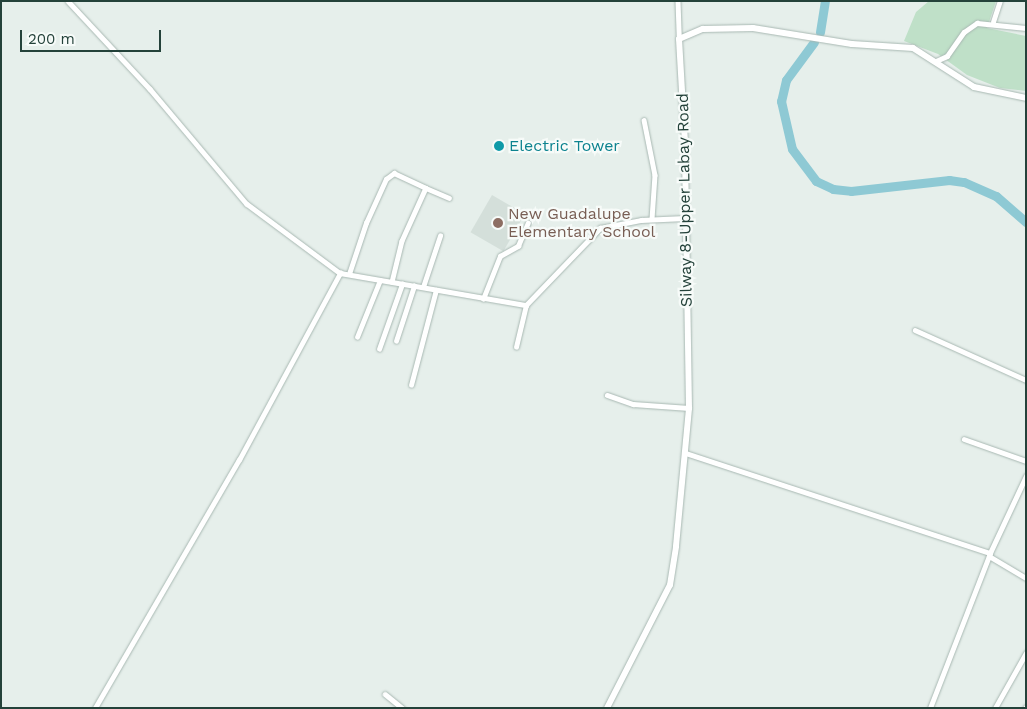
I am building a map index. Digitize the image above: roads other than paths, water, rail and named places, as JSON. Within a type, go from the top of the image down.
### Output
[{"type":"main road","points":[[679,38],[712,28],[781,30],[852,44],[913,48],[980,89],[1026,98]]},
{"type":"main road","name":"Silway 8-Upper Labay Road","points":[[607,708],[672,578],[686,453],[689,408],[679,38]]},
{"type":"street","points":[[68,1],[150,89],[247,204],[340,273],[483,300],[526,305]]},
{"type":"street","points":[[678,1],[679,38]]},
{"type":"street","points":[[993,22],[1000,1]]},
{"type":"street","points":[[936,61],[952,51],[968,28],[993,22],[1026,28]]},
{"type":"street","points":[[644,120],[655,175],[652,219]]},
{"type":"street","points":[[349,274],[363,230],[388,176],[396,173],[450,198]]},
{"type":"street","points":[[392,282],[402,241],[426,188]]},
{"type":"street","points":[[516,347],[526,305],[600,228],[652,219],[685,218]]},
{"type":"street","points":[[483,300],[500,254],[518,246],[528,223]]},
{"type":"street","points":[[423,288],[440,236]]},
{"type":"street","points":[[95,708],[239,460],[340,273]]},
{"type":"street","points":[[357,337],[380,280]]},
{"type":"street","points":[[379,349],[402,284]]},
{"type":"street","points":[[396,341],[414,286]]},
{"type":"street","points":[[411,385],[436,290]]},
{"type":"street","points":[[915,330],[1026,380]]},
{"type":"street","points":[[607,395],[633,404],[689,408]]},
{"type":"street","points":[[964,439],[1026,461]]},
{"type":"street","points":[[686,453],[989,555],[1026,578]]},
{"type":"street","points":[[930,708],[989,555],[1026,476]]},
{"type":"street","points":[[995,708],[1026,653]]},
{"type":"street","points":[[385,694],[402,708]]},
{"type":"waterway","points":[[820,32],[825,1]]},
{"type":"waterway","points":[[814,42],[786,80],[781,101],[792,149],[816,181],[833,189],[851,191],[949,180],[964,182],[996,196],[1026,222]]},
{"type":"place","name":"Electric Tower","points":[[499,146]]},
{"type":"place","name":"New Guadalupe Elementary School","points":[[498,223]]}]
